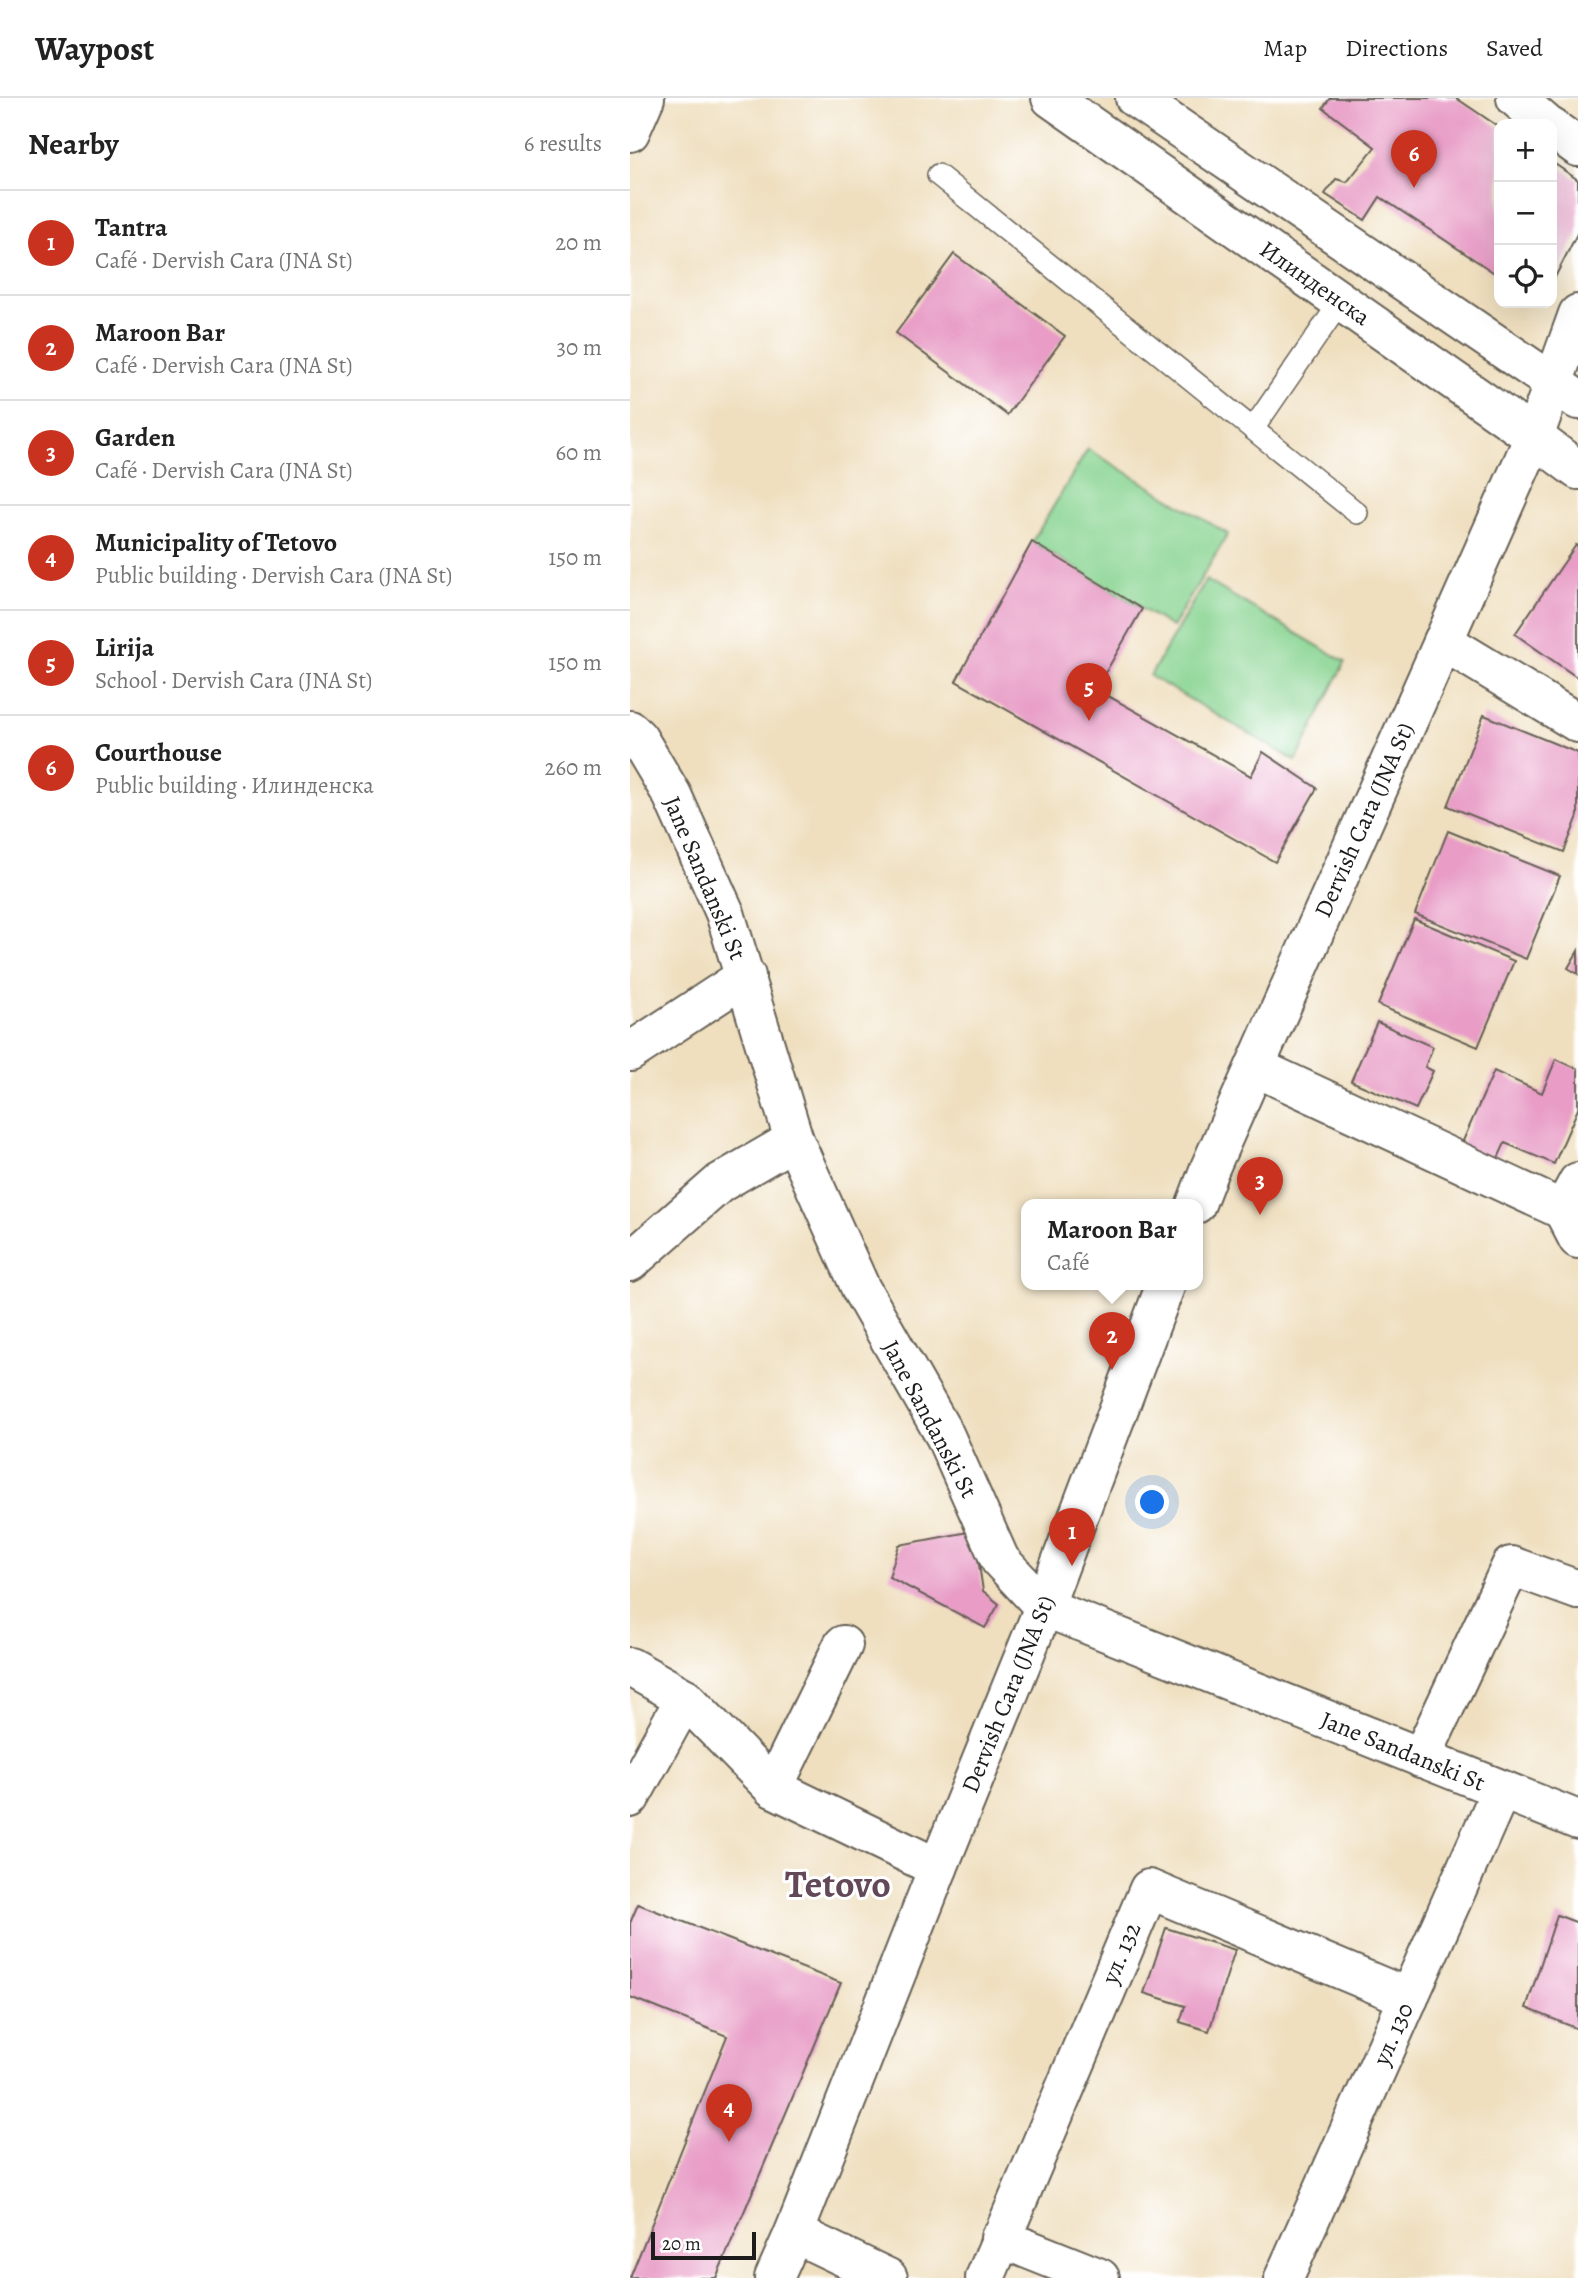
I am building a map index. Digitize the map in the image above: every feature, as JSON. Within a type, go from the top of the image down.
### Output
[{"type":"street","points":[[630,132],[645,98]]},
{"type":"street","name":"Илинденска","points":[[1051,98],[1578,470]]},
{"type":"street","points":[[1135,98],[1566,391]]},
{"type":"street","points":[[1516,98],[1540,119]]},
{"type":"street","points":[[1557,132],[1578,147]]},
{"type":"street","name":"Dervish Cara (JNA St)","points":[[1198,1199],[1534,437],[1566,391],[1578,314]]},
{"type":"street","points":[[1443,641],[1578,723]]},
{"type":"street","name":"Jane Sandanski St","points":[[630,730],[638,738],[672,795],[725,913],[794,1140],[861,1289],[945,1436],[1000,1560],[1044,1607],[1578,1820]]},
{"type":"street","points":[[630,1052],[746,976]]},
{"type":"street","points":[[1255,1067],[1573,1210]]},
{"type":"street","points":[[630,1262],[720,1183],[794,1140]]},
{"type":"street","name":"Dervish Cara (JNA St)","points":[[774,2278],[1044,1607],[1164,1290]]},
{"type":"street","points":[[1422,1758],[1511,1566],[1578,1590]]},
{"type":"street","points":[[773,1788],[843,1645]]},
{"type":"street","points":[[630,1668],[685,1698],[773,1788],[938,1868]]},
{"type":"street","points":[[630,1798],[685,1698]]},
{"type":"street","name":"ул. 130","points":[[1284,2278],[1501,1790]]},
{"type":"street","name":"ул. 132","points":[[985,2278],[1149,1889],[1409,1998]]},
{"type":"street","points":[[794,2233],[888,2278]]},
{"type":"street","points":[[1000,2238],[1100,2278]]},
{"type":"lane","points":[[938,175],[1357,513]]},
{"type":"lane","points":[[1253,429],[1341,301]]},
{"type":"green space","points":[[1088,449],[1228,534],[1172,627],[1032,542]]},
{"type":"green space","points":[[1206,580],[1345,662],[1296,761],[1150,676]]},
{"type":"building","points":[[1330,98],[1456,98],[1494,124],[1494,273],[1380,197],[1365,220],[1325,194],[1336,179],[1347,182],[1375,147],[1323,108]]},
{"type":"building","points":[[1557,165],[1578,180],[1578,232],[1557,273]]},
{"type":"building","points":[[954,254],[1065,336],[1007,415],[896,333]]},
{"type":"building","points":[[1032,542],[1142,609],[1096,689],[1251,776],[1263,752],[1317,788],[1275,862],[956,681]]},
{"type":"building","points":[[1576,545],[1578,547],[1578,678],[1515,634]]},
{"type":"building","points":[[1484,715],[1578,753],[1578,816],[1564,852],[1448,806]]},
{"type":"building","points":[[1448,831],[1560,876],[1526,959],[1415,914]]},
{"type":"building","points":[[1414,919],[1514,961],[1478,1047],[1378,1005]]},
{"type":"building","points":[[1578,951],[1578,974],[1568,968]]},
{"type":"building","points":[[1377,1022],[1433,1047],[1425,1067],[1433,1071],[1416,1109],[1351,1081]]},
{"type":"building","points":[[1556,1059],[1578,1069],[1578,1109],[1554,1164],[1505,1143],[1494,1167],[1458,1152],[1494,1071],[1542,1093]]},
{"type":"building","points":[[974,1531],[983,1591],[999,1604],[985,1628],[889,1577],[899,1545]]},
{"type":"building","points":[[638,1904],[841,1983],[716,2278],[630,2278],[727,2036],[630,1997],[630,1923]]},
{"type":"building","points":[[1557,1915],[1578,1923],[1578,2029],[1526,2008]]},
{"type":"building","points":[[1166,1928],[1235,1950],[1209,2031],[1180,2022],[1185,2006],[1144,1993]]},
{"type":"place","name":"Courthouse","points":[[1414,188]]},
{"type":"place","name":"Lirija","points":[[1089,721]]},
{"type":"place","name":"Garden","points":[[1260,1215]]},
{"type":"place","name":"Maroon Bar","points":[[1112,1370]]},
{"type":"place","name":"Tantra","points":[[1072,1566]]},
{"type":"place","name":"Municipality of Tetovo","points":[[729,2142]]},
{"type":"district","name":"Tetovo","points":[[838,1884]]}]
